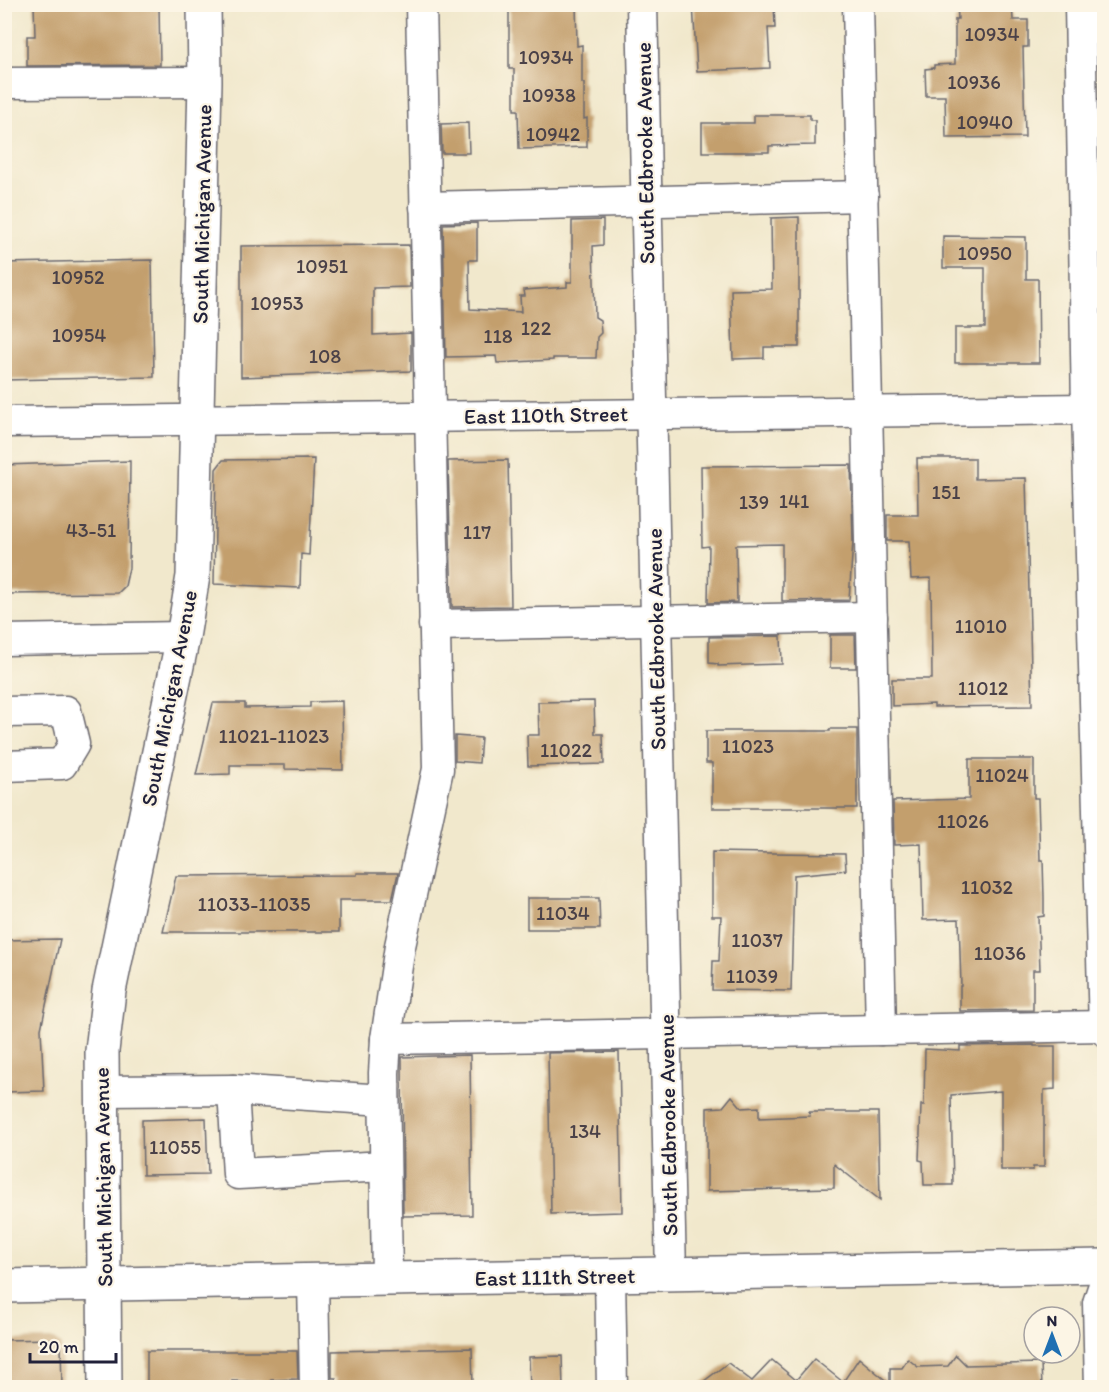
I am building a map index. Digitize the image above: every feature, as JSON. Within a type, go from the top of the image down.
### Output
[{"type":"main road","name":"South Michigan Avenue","points":[[105,1388],[102,1051],[109,991],[183,637],[193,576],[204,4]]},
{"type":"main road","name":"East 111th Street","points":[[4,1286],[1104,1266]]},
{"type":"street","points":[[387,1280],[384,1100],[386,1040],[400,946],[438,769],[420,4]]},
{"type":"street","name":"South Edbrooke Avenue","points":[[642,4],[671,1274]]},
{"type":"street","points":[[858,4],[881,1030]]},
{"type":"street","points":[[1080,4],[1087,409],[1104,1030]]},
{"type":"street","points":[[4,82],[204,82]]},
{"type":"street","points":[[425,207],[863,196]]},
{"type":"street","name":"East 110th Street","points":[[4,422],[1087,409]]},
{"type":"street","points":[[435,625],[872,617]]},
{"type":"street","points":[[4,640],[183,637]]},
{"type":"street","points":[[4,712],[66,711],[74,744],[62,764],[4,766]]},
{"type":"street","points":[[386,1040],[1104,1026]]},
{"type":"street","points":[[102,1091],[234,1090],[384,1100]]},
{"type":"street","points":[[234,1090],[238,1174],[386,1166]]},
{"type":"street","points":[[610,1276],[612,1388]]},
{"type":"street","points":[[312,1280],[315,1388]]},
{"type":"street","points":[[1100,1388],[1098,1303],[1104,1285]]},
{"type":"building","points":[[34,4],[159,4],[160,65],[27,66],[27,36],[35,36]]},
{"type":"building","points":[[509,4],[576,4],[577,46],[582,45],[582,83],[584,83],[584,119],[587,118],[587,147],[519,149],[518,110],[514,110],[514,69],[509,69]]},
{"type":"building","points":[[693,4],[774,4],[775,28],[768,28],[770,68],[697,71]]},
{"type":"building","points":[[957,4],[1012,4],[1013,20],[1028,20],[1028,47],[1023,47],[1025,137],[946,138],[945,96],[926,96],[925,69],[934,68],[934,65],[955,64]]},
{"type":"building","points":[[754,115],[810,115],[810,120],[815,120],[815,145],[769,146],[769,152],[702,152],[702,123],[754,123]]},
{"type":"building","points":[[468,123],[469,153],[442,153],[441,124]]},
{"type":"building","points":[[799,217],[799,347],[764,347],[764,358],[733,359],[731,290],[772,289],[771,218]]},
{"type":"building","points":[[603,220],[603,245],[593,246],[595,317],[600,320],[601,333],[597,337],[596,358],[553,358],[553,360],[497,363],[496,356],[446,357],[443,224],[477,223],[477,260],[469,260],[470,309],[521,312],[520,296],[525,296],[524,290],[567,287],[567,282],[572,282],[572,221]]},
{"type":"building","points":[[943,236],[1026,237],[1026,279],[1038,279],[1039,363],[955,363],[955,328],[985,328],[985,268],[943,268]]},
{"type":"building","points":[[409,245],[410,287],[373,288],[373,335],[411,333],[411,371],[241,377],[241,246]]},
{"type":"building","points":[[152,260],[154,377],[4,380],[4,263]]},
{"type":"building","points":[[917,458],[975,458],[975,479],[1026,478],[1032,706],[934,707],[934,704],[892,706],[892,679],[932,679],[931,578],[911,579],[909,541],[887,541],[887,515],[918,515]]},
{"type":"building","points":[[314,459],[309,555],[301,554],[300,588],[214,584],[216,469],[223,460]]},
{"type":"building","points":[[508,460],[511,606],[452,607],[448,461]]},
{"type":"building","points":[[130,461],[129,568],[125,586],[118,593],[4,594],[4,465]]},
{"type":"building","points":[[851,465],[853,541],[849,600],[782,601],[782,544],[736,545],[737,602],[708,603],[709,546],[702,547],[701,466]]},
{"type":"building","points":[[830,635],[855,635],[856,668],[830,668]]},
{"type":"building","points":[[781,636],[782,664],[718,666],[718,664],[709,663],[709,637]]},
{"type":"building","points":[[342,701],[343,770],[285,769],[285,765],[230,765],[230,774],[196,775],[213,703],[245,703],[245,708],[310,707],[310,702]]},
{"type":"building","points":[[594,701],[595,734],[603,734],[604,764],[528,766],[527,735],[539,735],[538,702]]},
{"type":"building","points":[[830,729],[857,729],[857,808],[712,808],[712,763],[706,763],[706,731],[830,731]]},
{"type":"building","points":[[455,736],[481,738],[479,763],[455,761]]},
{"type":"building","points":[[969,759],[1034,759],[1034,798],[1038,798],[1040,860],[1043,860],[1044,916],[1038,917],[1040,970],[1033,970],[1033,1010],[960,1011],[959,919],[923,920],[921,844],[894,845],[893,801],[969,799]]},
{"type":"building","points":[[712,852],[845,854],[846,870],[794,875],[791,991],[712,990],[713,961],[719,961],[721,916],[712,916]]},
{"type":"building","points":[[357,873],[398,873],[392,900],[339,900],[339,932],[163,932],[176,876],[357,875]]},
{"type":"building","points":[[527,898],[599,898],[600,929],[527,929]]},
{"type":"building","points":[[60,939],[41,1029],[44,1091],[4,1092],[4,940]]},
{"type":"building","points":[[960,1046],[1055,1046],[1055,1089],[1044,1090],[1044,1167],[1033,1167],[1033,1170],[1001,1170],[1001,1091],[951,1095],[953,1185],[924,1185],[923,1161],[919,1160],[921,1105],[924,1105],[925,1049],[960,1051]]},
{"type":"building","points":[[619,1052],[622,1212],[551,1214],[548,1053]]},
{"type":"building","points":[[470,1055],[472,1215],[403,1216],[402,1057]]},
{"type":"building","points":[[732,1096],[742,1108],[759,1107],[759,1118],[810,1116],[809,1112],[878,1112],[880,1200],[834,1164],[834,1188],[707,1191],[707,1108],[723,1107]]},
{"type":"building","points":[[206,1118],[208,1174],[143,1175],[142,1120]]},
{"type":"building","points":[[54,1339],[61,1346],[62,1388],[4,1388],[4,1340]]},
{"type":"building","points":[[472,1348],[473,1388],[336,1388],[336,1378],[332,1378],[332,1351]]},
{"type":"building","points":[[147,1351],[297,1351],[298,1379],[271,1380],[271,1382],[232,1381],[232,1388],[147,1388]]},
{"type":"building","points":[[956,1355],[966,1365],[1041,1365],[1042,1388],[695,1388],[728,1363],[752,1381],[772,1360],[796,1380],[814,1359],[843,1382],[859,1358],[890,1384],[890,1368],[902,1368],[908,1359],[918,1367],[948,1366]]},
{"type":"building","points":[[562,1356],[563,1388],[530,1388],[529,1357]]}]
